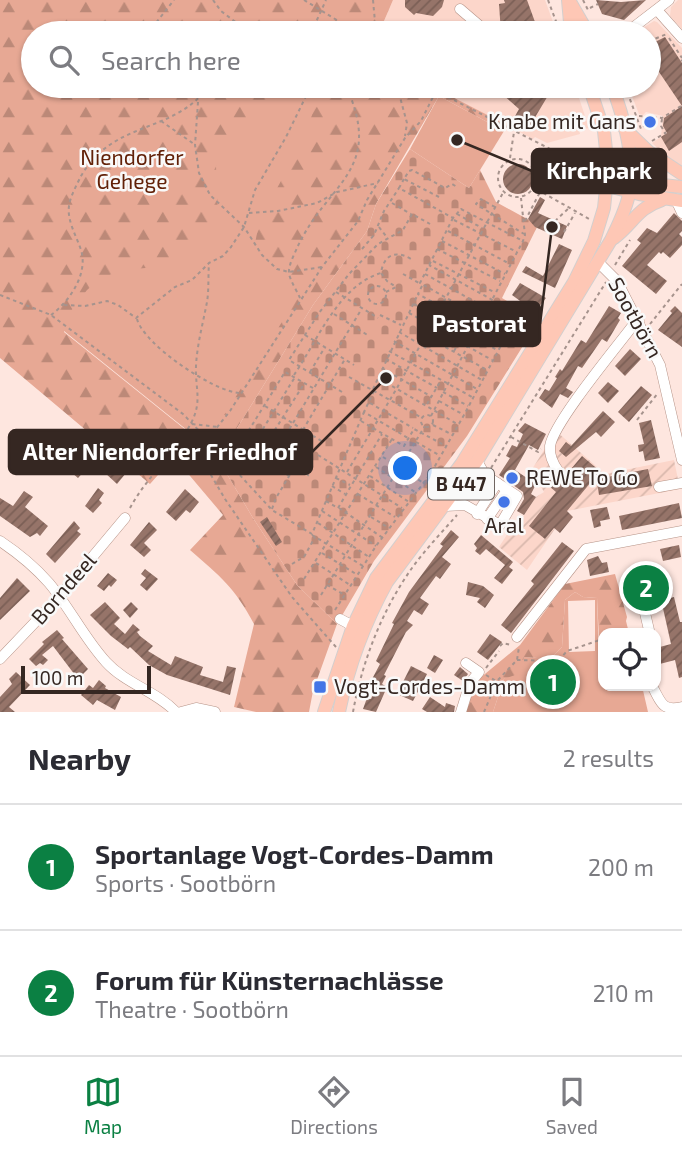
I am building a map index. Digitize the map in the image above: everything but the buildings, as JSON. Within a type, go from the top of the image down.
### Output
[{"type":"main road","points":[[568,21],[569,0]]},
{"type":"main road","points":[[569,0],[581,21]]},
{"type":"main road","name":"B 447","points":[[324,712],[353,626],[383,566],[462,463],[588,256],[600,223],[608,186],[604,131],[593,98]]},
{"type":"main road","name":"B 447","points":[[339,712],[356,653],[380,595],[404,558],[477,461],[611,240],[630,186],[625,129],[616,98]]},
{"type":"main road","points":[[625,129],[649,152],[682,174]]},
{"type":"main road","points":[[608,186],[617,182],[674,200]]},
{"type":"main road","points":[[630,186],[682,187]]},
{"type":"main road","points":[[611,240],[651,204],[674,200]]},
{"type":"street","points":[[642,21],[669,0]]},
{"type":"street","points":[[460,9],[474,21]]},
{"type":"street","points":[[657,10],[675,34]]},
{"type":"street","points":[[588,169],[608,169]]},
{"type":"street","points":[[674,200],[682,213]]},
{"type":"street","name":"Sootbörn","points":[[599,263],[611,272],[642,326],[660,365],[682,459]]},
{"type":"street","points":[[559,472],[552,462],[550,451],[551,442],[562,421],[634,324],[642,326]]},
{"type":"street","points":[[445,506],[465,505],[500,525],[517,496],[485,475],[477,461]]},
{"type":"street","points":[[477,514],[497,483]]},
{"type":"street","points":[[659,487],[682,483]]},
{"type":"street","name":"Borndeel","points":[[0,659],[59,597],[125,518]]},
{"type":"street","points":[[518,641],[586,549],[682,531]]},
{"type":"street","points":[[0,541],[31,565],[59,597],[106,663],[119,675],[178,712],[196,708],[215,712]]},
{"type":"street","points":[[645,613],[649,628]]},
{"type":"street","points":[[337,615],[353,626]]},
{"type":"street","points":[[461,712],[470,682],[479,672],[466,663]]},
{"type":"street","points":[[655,691],[666,707],[672,710],[682,707]]},
{"type":"path","points":[[158,21],[174,0]]},
{"type":"path","points":[[212,0],[234,21]]},
{"type":"path","points":[[304,0],[338,21]]},
{"type":"path","points":[[317,21],[326,0]]},
{"type":"path","points":[[373,0],[375,21]]},
{"type":"path","points":[[548,0],[560,21]]},
{"type":"path","points":[[590,8],[598,4]]},
{"type":"path","points":[[675,34],[682,60]]},
{"type":"path","points":[[51,315],[64,305],[84,266],[82,250],[72,228],[69,206],[81,176],[101,150],[124,135],[176,116],[200,98]]},
{"type":"path","points":[[136,318],[175,287],[192,280],[209,263],[223,256],[244,228],[255,190],[305,98]]},
{"type":"path","points":[[300,299],[289,272],[305,231],[337,192],[352,168],[358,150],[360,133],[352,98]]},
{"type":"path","points":[[400,98],[407,123],[405,138]]},
{"type":"path","points":[[344,651],[333,646],[292,597],[225,499],[204,463],[207,440],[241,393],[322,267],[358,221],[405,138],[421,121],[432,98]]},
{"type":"path","points":[[450,98],[564,156]]},
{"type":"path","points":[[629,98],[640,127],[651,142],[666,133],[661,126],[662,118]]},
{"type":"path","points":[[198,101],[195,145],[199,173],[210,195],[244,228],[262,256],[277,269],[289,272],[322,267]]},
{"type":"path","points":[[639,116],[662,118],[681,106]]},
{"type":"path","points":[[643,126],[655,128],[657,117]]},
{"type":"path","points":[[161,121],[195,145]]},
{"type":"path","points":[[509,159],[523,159],[533,167],[536,178],[527,195],[521,198],[513,198],[504,191],[499,179],[500,170],[509,159],[514,131]]},
{"type":"path","points":[[533,167],[564,156],[597,149]]},
{"type":"path","points":[[643,173],[648,168],[647,164]]},
{"type":"path","points":[[362,249],[412,170],[445,188],[452,184],[457,187]]},
{"type":"path","points":[[500,170],[505,173]]},
{"type":"path","points":[[404,179],[439,197]]},
{"type":"path","points":[[248,213],[278,211],[317,202],[337,192],[378,183]]},
{"type":"path","points":[[532,187],[593,221],[594,211]]},
{"type":"path","points":[[399,188],[517,252]]},
{"type":"path","points":[[347,472],[391,399],[504,191]]},
{"type":"path","points":[[524,223],[541,191]]},
{"type":"path","points":[[432,424],[431,416],[523,241],[525,235],[521,198]]},
{"type":"path","points":[[496,207],[481,199],[476,204],[525,235]]},
{"type":"path","points":[[391,203],[430,224]]},
{"type":"path","points":[[523,204],[531,209]]},
{"type":"path","points":[[555,221],[569,208]]},
{"type":"path","points":[[312,534],[389,351],[456,214],[461,209],[523,241]]},
{"type":"path","points":[[564,232],[576,212]]},
{"type":"path","points":[[342,392],[289,360],[335,292],[370,251],[387,237],[403,230],[412,214]]},
{"type":"path","points":[[456,214],[484,229]]},
{"type":"path","points":[[378,227],[387,237]]},
{"type":"path","points":[[447,230],[510,264]]},
{"type":"path","points":[[353,712],[368,655],[403,581],[465,505],[511,437],[631,238]]},
{"type":"path","points":[[441,241],[505,274]]},
{"type":"path","points":[[437,249],[500,282]]},
{"type":"path","points":[[237,472],[315,341],[345,298],[366,279],[381,272],[385,260],[393,254],[411,259]]},
{"type":"path","points":[[432,260],[495,292]]},
{"type":"path","points":[[125,518],[138,492],[164,463],[191,424],[198,405],[197,374],[209,263]]},
{"type":"path","points":[[337,615],[344,595],[446,447],[518,314],[429,265]]},
{"type":"path","points":[[381,272],[387,281],[396,287],[386,292]]},
{"type":"path","points":[[403,274],[475,314]]},
{"type":"path","points":[[425,274],[513,323]]},
{"type":"path","points":[[642,326],[682,284]]},
{"type":"path","points":[[375,286],[386,292],[386,298],[380,304],[372,303],[368,298],[368,292],[375,286]]},
{"type":"path","points":[[335,292],[361,310],[402,325]]},
{"type":"path","points":[[418,294],[470,323]]},
{"type":"path","points":[[0,295],[51,315],[183,414],[207,440]]},
{"type":"path","points":[[64,305],[85,306],[107,301],[118,305],[136,318],[148,336],[171,357],[217,387],[230,393],[241,393]]},
{"type":"path","points":[[413,303],[465,332]]},
{"type":"path","points":[[454,351],[480,304]]},
{"type":"path","points":[[275,453],[361,310]]},
{"type":"path","points":[[408,312],[460,341]]},
{"type":"path","points":[[333,313],[369,336]]},
{"type":"path","points":[[482,317],[507,332]]},
{"type":"path","points":[[476,328],[502,343]]},
{"type":"path","points":[[398,332],[483,380]]},
{"type":"path","points":[[305,335],[354,365]]},
{"type":"path","points":[[426,336],[488,370]]},
{"type":"path","points":[[472,336],[498,350]]},
{"type":"path","points":[[394,341],[478,389]]},
{"type":"path","points":[[467,346],[492,360]]},
{"type":"path","points":[[310,372],[325,347]]},
{"type":"path","points":[[389,351],[473,398]]},
{"type":"path","points":[[386,358],[437,388]]},
{"type":"path","points":[[285,460],[345,359]]},
{"type":"path","points":[[382,368],[432,397]]},
{"type":"path","points":[[313,388],[285,372],[226,467],[237,472],[272,510],[363,566]]},
{"type":"path","points":[[349,377],[422,418],[425,426]]},
{"type":"path","points":[[379,378],[459,425]]},
{"type":"path","points":[[426,405],[442,380]]},
{"type":"path","points":[[289,476],[262,457],[264,447],[305,383]]},
{"type":"path","points":[[637,420],[665,385]]},
{"type":"path","points":[[443,392],[469,407]]},
{"type":"path","points":[[439,401],[464,415]]},
{"type":"path","points":[[369,402],[446,447]]},
{"type":"path","points":[[264,406],[323,442]]},
{"type":"path","points":[[363,412],[408,438]]},
{"type":"path","points":[[422,418],[425,415],[431,416]]},
{"type":"path","points":[[360,421],[404,446],[414,429]]},
{"type":"path","points":[[191,424],[218,427]]},
{"type":"path","points":[[321,595],[425,426],[432,424],[453,435]]},
{"type":"path","points":[[338,508],[382,433]]},
{"type":"path","points":[[246,435],[311,477]]},
{"type":"path","points":[[272,510],[276,498],[313,436]]},
{"type":"path","points":[[511,437],[538,452],[544,443]]},
{"type":"path","points":[[304,579],[392,439]]},
{"type":"path","points":[[416,441],[440,456]]},
{"type":"path","points":[[318,455],[403,509]]},
{"type":"path","points":[[381,456],[423,483]]},
{"type":"path","points":[[375,466],[416,493]]},
{"type":"path","points":[[369,475],[410,502]]},
{"type":"path","points":[[335,477],[351,486]]},
{"type":"path","points":[[332,486],[346,494]]},
{"type":"path","points":[[358,494],[396,518]]},
{"type":"path","points":[[325,501],[383,538]]},
{"type":"path","points":[[322,511],[376,546]]},
{"type":"path","points":[[370,516],[389,528]]},
{"type":"path","points":[[317,523],[369,557]]},
{"type":"path","points":[[292,564],[304,557],[316,536]]},
{"type":"path","points":[[321,552],[357,575]]},
{"type":"path","points":[[315,563],[351,585]]},
{"type":"path","points":[[327,585],[344,595]]},
{"type":"path","points":[[500,646],[518,641]]},
{"type":"path","points":[[484,712],[497,681],[517,660],[558,661],[567,652],[598,641]]},
{"type":"path","points":[[479,672],[489,667],[499,651]]},
{"type":"path","points":[[479,672],[497,681]]},
{"type":"shaded area","points":[[393,0],[545,0],[553,21],[384,21]]},
{"type":"shaded area","points":[[678,0],[682,0],[682,29],[670,16],[671,7]]},
{"type":"shaded area","points":[[661,26],[682,48],[682,166],[652,143],[661,137],[663,116],[646,112],[639,114],[633,98],[661,98]]},
{"type":"shaded area","points":[[454,98],[579,98],[589,128],[579,130],[580,134],[547,143],[535,137],[533,139]]},
{"type":"shaded area","points":[[556,431],[605,474],[674,460],[680,489],[567,511],[527,570],[499,547],[510,530],[522,526],[524,515],[536,497],[544,492],[529,474]]},
{"type":"green space","name":"Niendorfer Gehege","points":[[0,0],[393,0],[384,21],[21,21],[21,98],[273,98],[250,127],[230,140],[220,153],[216,166],[218,216],[212,228],[187,259],[177,265],[124,270],[101,278],[87,290],[65,319],[64,332],[202,443],[227,411],[293,304],[292,292],[271,274],[258,258],[256,241],[265,212],[304,138],[317,98],[438,98],[376,204],[367,231],[313,305],[218,459],[297,585],[337,624],[313,691],[309,712],[256,712],[234,707],[254,624],[226,583],[190,550],[223,515],[174,457],[150,484],[0,358]]},
{"type":"green space","points":[[238,98],[386,98],[400,136],[228,411],[203,443],[64,331],[63,321],[85,282]]},
{"type":"green space","points":[[438,98],[443,98],[504,131],[469,188],[410,149]]},
{"type":"green space","name":"Niendorfer Gehege","points":[[443,98],[454,98],[507,125],[504,131]]},
{"type":"green space","points":[[410,149],[469,188],[480,170],[496,202],[538,225],[502,298],[539,320],[467,436],[374,561],[337,624],[297,585],[218,459],[313,305],[367,231],[376,204]]},
{"type":"green space","points":[[615,574],[628,628],[598,628],[597,598],[583,597],[575,592],[565,600],[562,647],[550,659],[524,657],[521,673],[504,679],[493,712],[464,712],[474,683],[520,645],[565,584]]},
{"type":"green space","points":[[575,592],[583,597],[597,598],[598,691],[643,691],[648,712],[493,712],[504,679],[522,663],[524,657],[550,659],[562,647],[565,600]],"holes":[[[595,600],[595,651],[569,652],[568,601]]]},
{"type":"place","name":"Knabe mit Gans","points":[[650,122]]},
{"type":"place","name":"Kirchpark","points":[[457,140]]},
{"type":"place","name":"Pastorat","points":[[552,227]]},
{"type":"place","name":"Alter Niendorfer Friedhof","points":[[386,378]]},
{"type":"place","name":"REWE To Go","points":[[512,478]]},
{"type":"place","name":"Aral","points":[[504,502]]},
{"type":"place","name":"Forum für Künsternachlässe","points":[[646,588]]},
{"type":"place","name":"Sportanlage Vogt-Cordes-Damm","points":[[553,682]]},
{"type":"place","name":"Vogt-Cordes-Damm","points":[[320,687]]}]
